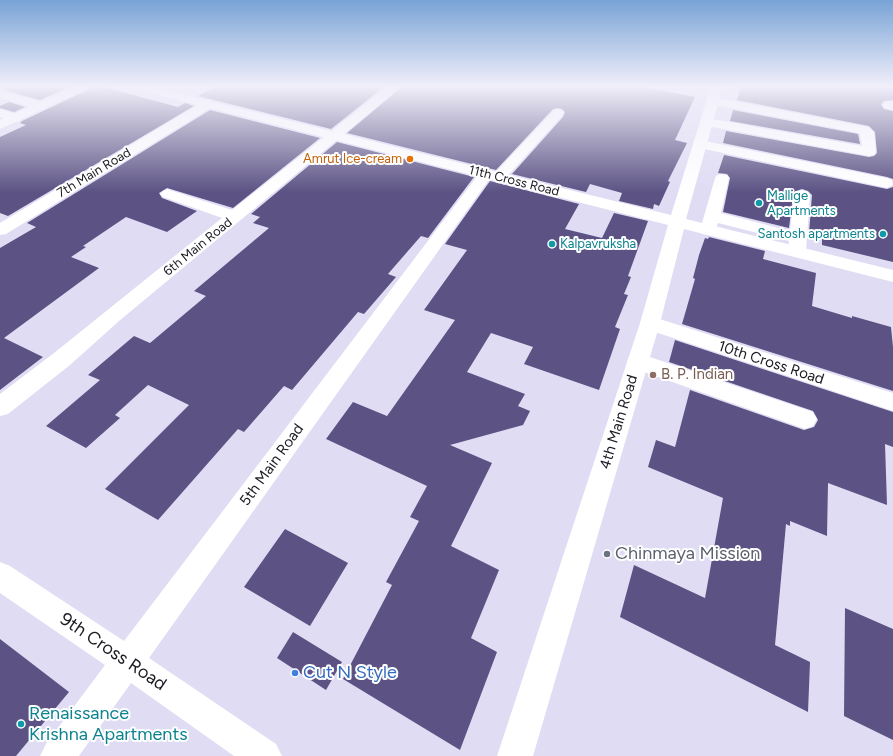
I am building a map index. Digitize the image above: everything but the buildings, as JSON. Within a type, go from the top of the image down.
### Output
[{"type":"street","name":"7th Main Road","points":[[0,230],[179,121]]},
{"type":"street","name":"11th Cross Road","points":[[277,121],[677,222],[710,223],[798,245]]},
{"type":"street","name":"6th Main Road","points":[[0,407],[62,359],[112,316],[353,121]]},
{"type":"street","name":"5th Main Road","points":[[58,756],[493,176],[549,121]]},
{"type":"street","points":[[793,138],[794,121]]},
{"type":"street","points":[[707,122],[869,152],[866,132],[815,121]]},
{"type":"street","name":"4th Main Road","points":[[515,756],[650,323],[677,222],[707,122]]},
{"type":"street","points":[[700,144],[887,183]]},
{"type":"street","points":[[710,223],[722,178]]},
{"type":"street","points":[[168,194],[235,217]]},
{"type":"street","points":[[802,195],[798,245],[893,276]]},
{"type":"street","name":"10th Cross Road","points":[[650,323],[893,402]]},
{"type":"street","points":[[638,361],[805,419]]},
{"type":"street","name":"9th Cross Road","points":[[0,576],[264,756]]},
{"type":"place","name":"Amrut Ice-cream","points":[[410,159]]},
{"type":"place","name":"Mallige Apartments","points":[[759,203]]},
{"type":"place","name":"Santosh apartments","points":[[883,234]]},
{"type":"place","name":"Kalpavruksha","points":[[552,244]]},
{"type":"place","name":"B. P. Indian","points":[[653,375]]},
{"type":"place","name":"Chinmaya Mission","points":[[607,554]]},
{"type":"place","name":"Cut N Style","points":[[295,673]]},
{"type":"place","name":"Renaissance Krishna Apartments","points":[[21,724]]}]
